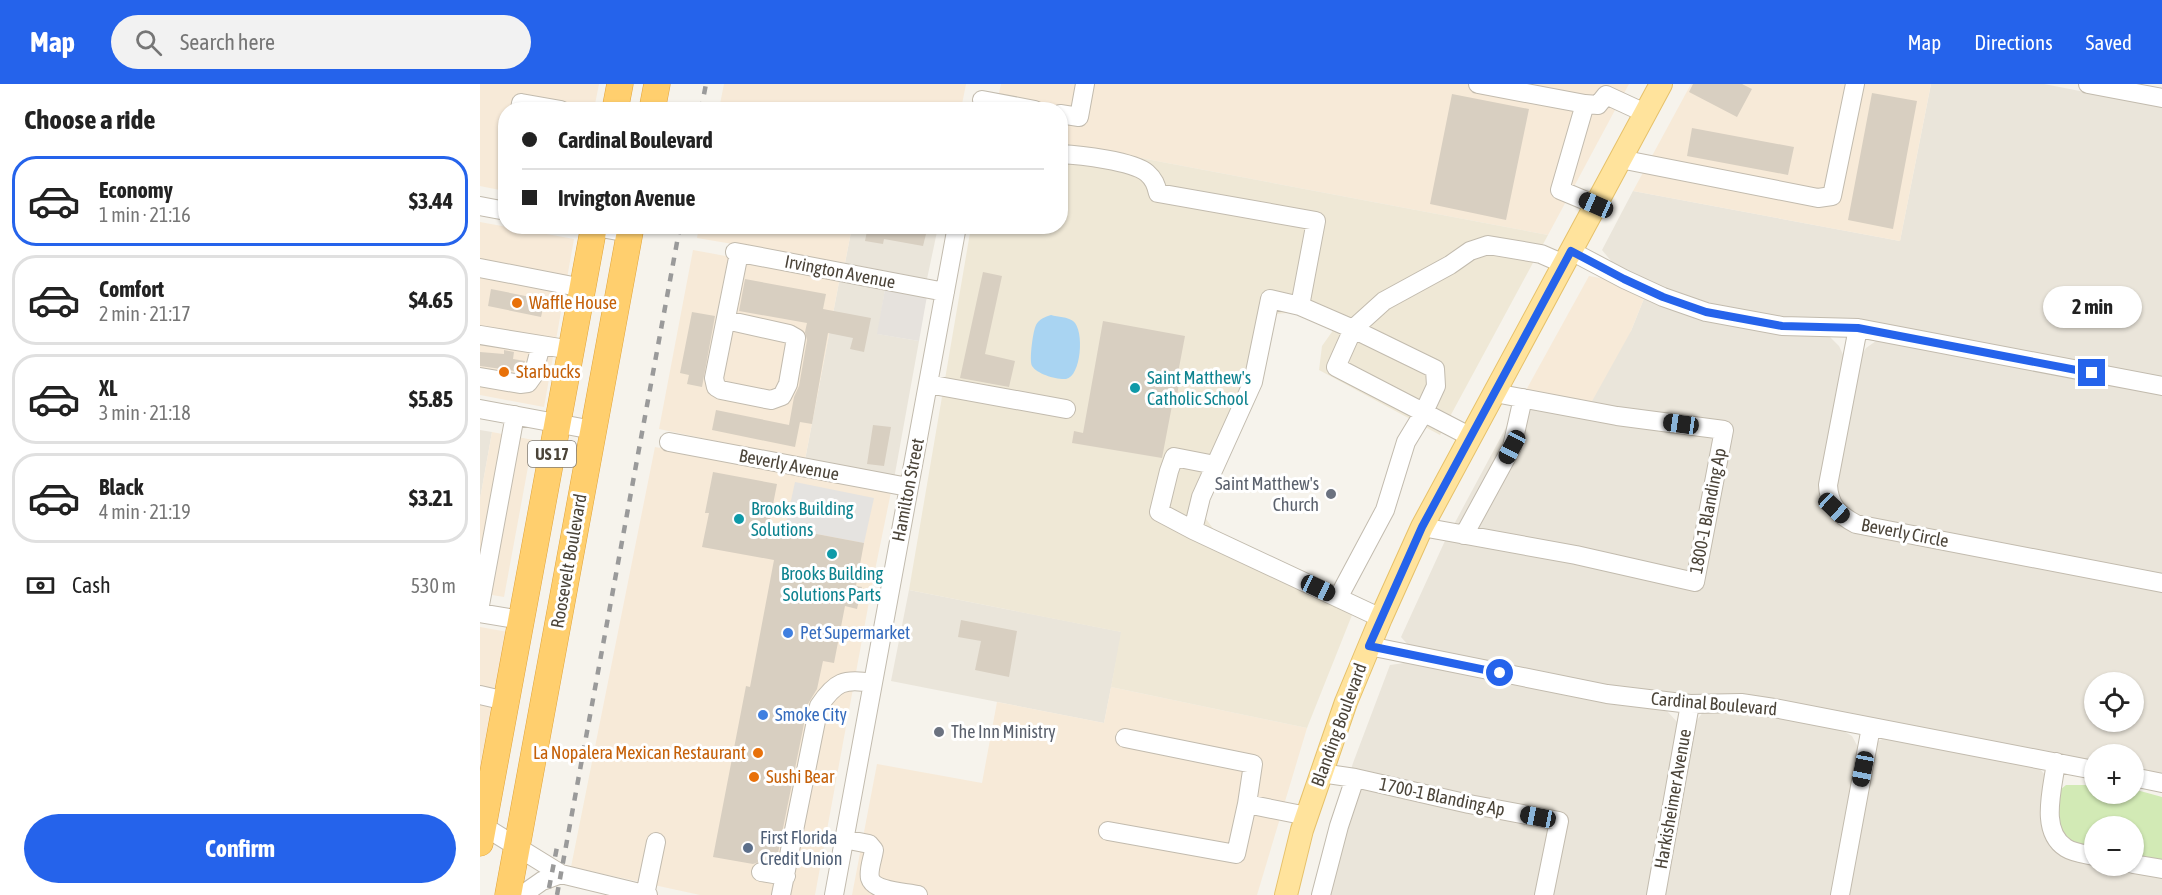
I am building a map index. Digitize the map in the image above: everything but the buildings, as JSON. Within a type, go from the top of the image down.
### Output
[{"type":"highway","points":[[617,102],[620,84]]},
{"type":"highway","points":[[654,102],[657,84]]},
{"type":"highway","name":"Roosevelt Boulevard","points":[[481,831],[592,234]]},
{"type":"highway","name":"Roosevelt Boulevard","points":[[508,895],[629,234]]},
{"type":"main road","name":"Blanding Boulevard","points":[[1286,895],[1307,816],[1346,702],[1422,527],[1661,84]]},
{"type":"street","points":[[1068,115],[1078,117],[1085,84]]},
{"type":"street","points":[[1478,84],[1585,104],[1598,105],[1606,95],[1645,113]]},
{"type":"street","points":[[1620,159],[1818,198],[1832,195],[1855,84]]},
{"type":"street","points":[[2088,84],[2162,98]]},
{"type":"street","points":[[983,98],[1000,102]]},
{"type":"street","points":[[1585,104],[1560,190],[1596,205]]},
{"type":"street","points":[[1068,155],[1135,166],[1147,173],[1155,182],[1158,193],[1316,221],[1300,306]]},
{"type":"street","points":[[480,206],[498,207]]},
{"type":"street","name":"Hamilton Street","points":[[834,895],[956,234]]},
{"type":"street","points":[[1471,437],[1335,368],[1353,329],[1384,301],[1450,266],[1470,251],[1488,245],[1567,257],[1663,297],[1706,312],[1782,326],[1858,328],[2162,386]]},
{"type":"street","name":"Irvington Avenue","points":[[726,320],[737,253],[945,292]]},
{"type":"street","points":[[480,268],[583,288]]},
{"type":"street","points":[[1192,530],[1201,496],[1252,382],[1270,300],[1300,306],[1353,329],[1435,369],[1436,386],[1406,442],[1385,510],[1338,598]]},
{"type":"street","points":[[726,320],[789,334],[796,338],[788,384],[782,396],[771,400],[720,390],[716,387],[714,378],[726,320]]},
{"type":"street","name":"Beverly Circle","points":[[1858,328],[1828,486],[1831,503],[1844,518],[1856,524],[2162,583]]},
{"type":"street","points":[[480,335],[572,350]]},
{"type":"street","points":[[480,377],[520,384],[528,383],[533,376],[541,345]]},
{"type":"street","points":[[928,384],[1066,409]]},
{"type":"street","name":"1800-1 Blanding Ap","points":[[1422,527],[1576,555],[1695,582],[1724,430],[1617,416],[1495,393]]},
{"type":"street","points":[[1464,535],[1512,447],[1523,398]]},
{"type":"street","points":[[480,409],[593,430]]},
{"type":"street","points":[[480,605],[515,415]]},
{"type":"street","name":"Beverly Avenue","points":[[669,442],[908,487]]},
{"type":"street","points":[[1215,465],[1174,457],[1168,471],[1159,512],[1192,530],[1381,618]]},
{"type":"street","points":[[480,613],[521,620]]},
{"type":"street","name":"Cardinal Boulevard","points":[[1369,646],[1607,694],[1690,704],[1763,706],[2084,768]]},
{"type":"street","points":[[781,895],[819,706],[828,692],[844,681],[872,682]]},
{"type":"street","points":[[480,695],[506,701]]},
{"type":"street","name":"Harkisheimer Avenue","points":[[1656,895],[1690,704]]},
{"type":"street","points":[[1840,895],[1870,727]]},
{"type":"street","points":[[1108,831],[1236,854],[1247,804],[1253,764],[1125,738]]},
{"type":"street","points":[[2056,762],[2050,816],[2051,828],[2056,839],[2067,848],[2084,853]]},
{"type":"street","name":"1700-1 Blanding Ap","points":[[1322,772],[1558,821],[1544,895]]},
{"type":"street","points":[[1321,895],[1339,826],[1355,778]]},
{"type":"street","points":[[2144,779],[2162,783]]},
{"type":"street","points":[[1247,804],[1307,816]]},
{"type":"street","points":[[481,831],[516,847],[561,874],[646,895],[656,842]]},
{"type":"street","points":[[844,839],[869,844],[873,847],[870,878],[872,882],[883,889],[918,895]]},
{"type":"street","points":[[2144,866],[2162,869]]},
{"type":"street","points":[[761,872],[786,876]]},
{"type":"street","points":[[522,895],[542,881],[561,874]]},
{"type":"shaded area","points":[[480,84],[599,84],[595,102],[498,102],[498,190],[480,186]]},
{"type":"shaded area","points":[[724,84],[966,84],[962,102],[720,102]]},
{"type":"shaded area","points":[[1001,84],[1629,84],[1548,235],[1068,144],[1068,102],[997,102]]},
{"type":"shaded area","points":[[1691,84],[1931,84],[1900,241],[1633,191]]},
{"type":"shaded area","points":[[1931,84],[2044,84],[2162,107],[2162,380],[1699,303],[1617,268],[1602,250],[1633,191],[1900,241]]},
{"type":"shaded area","points":[[1068,144],[1548,235],[1440,435],[1319,370],[1322,346],[1334,329],[1299,312],[1276,314],[1207,494],[1204,516],[1214,530],[1358,600],[1307,728],[1111,687],[1121,632],[909,590],[970,234],[1068,234]]},
{"type":"shaded area","points":[[480,222],[498,225],[498,234],[546,234],[574,239],[544,407],[480,395]]},
{"type":"shaded area","points":[[698,234],[851,234],[845,263],[697,238]]},
{"type":"shaded area","points":[[851,234],[937,234],[927,279],[845,263]]},
{"type":"shaded area","points":[[693,250],[840,277],[805,460],[659,429]]},
{"type":"shaded area","points":[[1589,276],[1611,280],[1645,296],[1631,331],[1591,403],[1525,392]]},
{"type":"shaded area","points":[[840,277],[885,289],[878,334],[919,341],[894,479],[805,460]]},
{"type":"shaded area","points":[[885,289],[927,296],[919,341],[877,334]]},
{"type":"shaded area","points":[[1645,296],[1829,336],[1839,346],[1845,359],[1844,375],[1819,496],[1823,507],[1833,520],[1850,529],[2162,589],[2162,776],[2144,772],[2144,744],[2084,744],[2084,761],[1661,696],[1409,646],[1401,637],[1444,543],[1525,392],[1631,331]]},
{"type":"shaded area","points":[[1876,341],[1890,341],[2162,393],[2162,577],[1864,521],[1837,502],[1835,486],[1861,356],[1866,348]]},
{"type":"shaded area","points":[[480,430],[492,432],[480,499]]},
{"type":"shaded area","points":[[492,432],[533,440],[504,597],[480,593],[480,499]]},
{"type":"shaded area","points":[[655,447],[891,492],[815,895],[700,895],[571,867]]},
{"type":"shaded area","points":[[795,482],[874,498],[864,543],[785,528]]},
{"type":"shaded area","points":[[909,590],[1122,632],[1104,723],[891,681]]},
{"type":"shaded area","points":[[480,627],[508,632],[480,784]]},
{"type":"shaded area","points":[[1411,662],[1667,711],[1679,724],[1648,895],[1314,895],[1353,763],[1390,665]]},
{"type":"shaded area","points":[[1111,687],[1307,728],[1257,895],[852,895],[877,764],[982,783],[997,702],[1104,723]]},
{"type":"shaded area","points":[[1718,708],[1770,714],[1840,729],[1852,736],[1860,751],[1833,895],[1664,895],[1695,723],[1703,712]]},
{"type":"shaded area","points":[[1886,737],[2025,763],[2040,769],[2084,843],[2084,876],[2144,876],[2144,872],[2162,875],[2162,895],[1846,895],[1873,744]]},
{"type":"green space","points":[[2066,785],[2084,785],[2084,804],[2144,804],[2144,792],[2162,797],[2162,862],[2144,859],[2144,816],[2084,816],[2084,847],[2068,841],[2060,829],[2058,813],[2060,790]]},
{"type":"water","points":[[1051,315],[1073,321],[1079,334],[1078,362],[1071,376],[1066,379],[1043,374],[1031,363],[1036,325],[1044,317]]},
{"type":"railway","points":[[703,102],[706,84]]},
{"type":"railway","points":[[557,895],[679,234]]},
{"type":"railway","points":[[549,888],[557,847]]},
{"type":"place","name":"Waffle House","points":[[517,303]]},
{"type":"place","name":"Starbucks","points":[[504,372]]},
{"type":"place","name":"Saint Matthew's Catholic School","points":[[1135,388]]},
{"type":"place","name":"Saint Matthew's Church","points":[[1331,494]]},
{"type":"place","name":"Brooks Building Solutions","points":[[739,519]]},
{"type":"place","name":"Brooks Building Solutions Parts","points":[[832,554]]},
{"type":"place","name":"Pet Supermarket","points":[[788,633]]},
{"type":"place","name":"Smoke City","points":[[763,715]]},
{"type":"place","name":"The Inn Ministry","points":[[939,732]]},
{"type":"place","name":"La Nopalera Mexican Restaurant","points":[[758,753]]},
{"type":"place","name":"Sushi Bear","points":[[754,777]]},
{"type":"place","name":"First Florida Credit Union","points":[[748,848]]},
{"type":"route","points":[[1500,673],[1369,646],[1422,527],[1571,251],[1663,297],[1706,312],[1782,326],[1858,328],[2092,373]]}]
